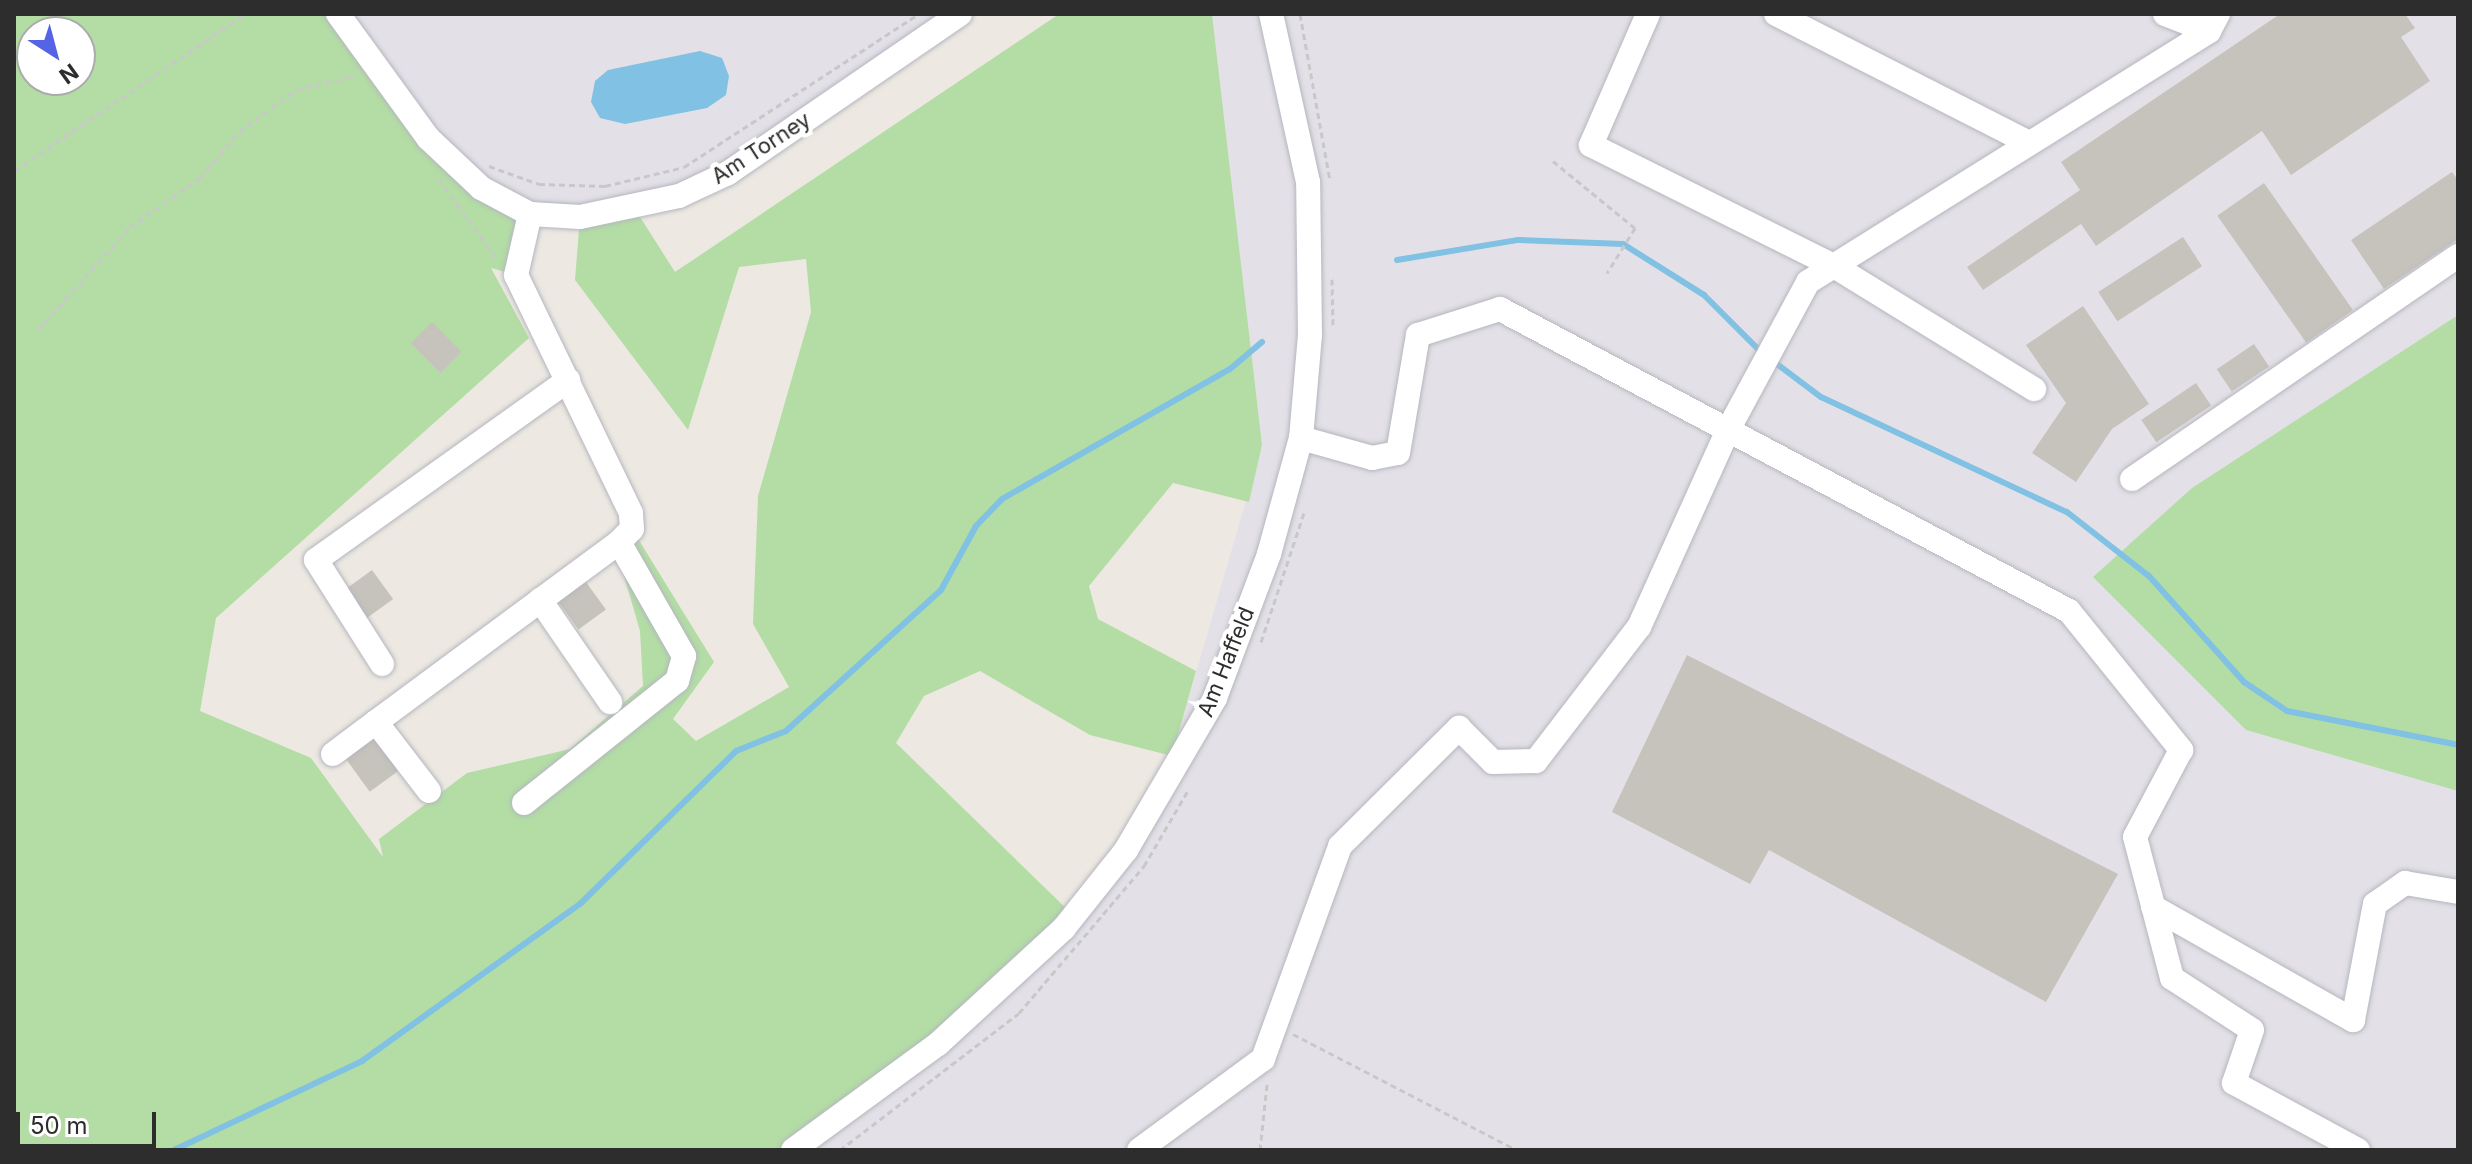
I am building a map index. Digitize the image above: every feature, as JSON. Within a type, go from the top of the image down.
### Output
[{"type":"street","name":"Am Torney","points":[[338,14],[428,138],[481,188],[530,214],[580,217],[679,196],[728,173],[960,14]]},
{"type":"street","name":"Am Haffeld","points":[[793,1150],[999,991],[1064,928],[1126,850],[1215,698],[1269,554],[1301,438],[1310,335],[1308,182],[1271,14]]},
{"type":"street","points":[[1648,14],[1591,145],[1834,266],[2034,389]]},
{"type":"street","points":[[1776,14],[2029,143]]},
{"type":"street","points":[[2165,14],[2214,22]]},
{"type":"street","points":[[1139,1150],[1263,1059],[1273,1023],[1340,846],[1459,728],[1493,762],[1536,761],[1639,627],[1728,430],[1808,282],[2214,22]]},
{"type":"street","points":[[333,754],[619,542],[632,529],[631,513],[516,275],[530,214]]},
{"type":"street","points":[[2132,479],[2458,256]]},
{"type":"street","points":[[1301,438],[1372,458],[1398,453],[1418,335],[1500,309],[2069,611],[2181,750],[2135,837],[2172,978],[2252,1030],[2234,1083],[2358,1150]]},
{"type":"street","points":[[382,664],[316,560],[568,380]]},
{"type":"street","points":[[524,803],[677,681],[684,656],[619,542]]},
{"type":"street","points":[[540,600],[610,702]]},
{"type":"street","points":[[376,722],[429,791]]},
{"type":"street","points":[[2153,907],[2353,1020],[2375,904],[2405,883],[2458,892]]},
{"type":"path","points":[[14,171],[245,14]]},
{"type":"path","points":[[486,164],[539,184],[605,186],[684,167],[919,14]]},
{"type":"path","points":[[1300,14],[1331,187]]},
{"type":"path","points":[[38,330],[130,227],[200,178],[239,132],[296,90],[341,82],[375,65]]},
{"type":"path","points":[[1553,161],[1635,228],[1607,273]]},
{"type":"path","points":[[1332,263],[1332,339]]},
{"type":"path","points":[[1257,651],[1291,564],[1307,503]]},
{"type":"path","points":[[840,1150],[1019,1013],[1144,866],[1189,787]]},
{"type":"path","points":[[1273,1023],[1517,1150]]},
{"type":"path","points":[[1260,1150],[1268,1071]]},
{"type":"shaded area","points":[[335,14],[960,14],[728,173],[580,217],[481,188]]},
{"type":"shaded area","points":[[1212,14],[2458,14],[2458,315],[2392,359],[2246,730],[2458,791],[2458,1150],[793,1150],[999,991],[1160,797],[1262,445]]},
{"type":"green space","points":[[14,14],[335,14],[428,138],[530,214],[516,275],[491,268],[529,338],[216,618],[200,711],[311,758],[383,857],[379,839],[467,773],[570,749],[643,686],[640,631],[622,569],[608,550],[632,529],[714,662],[673,719],[696,741],[789,687],[753,624],[758,496],[811,312],[806,259],[739,267],[688,430],[575,280],[580,217],[635,209],[675,272],[1059,14],[1212,14],[1262,445],[1249,502],[1173,483],[1089,586],[1098,619],[1196,671],[1172,756],[1090,735],[980,671],[924,696],[896,743],[1074,916],[793,1150],[14,1150]]},
{"type":"green space","points":[[2458,315],[2458,791],[2246,730],[2093,577],[2192,488]]},
{"type":"water","points":[[700,51],[722,58],[729,76],[726,95],[707,108],[625,124],[600,118],[591,102],[595,81],[608,70]]},
{"type":"building","points":[[2280,14],[2405,14],[2415,28],[2401,37],[2430,81],[2291,175],[2262,131],[2096,246],[2081,224],[1983,290],[1967,267],[2080,190],[2061,162]]},
{"type":"building","points":[[2452,172],[2458,180],[2458,239],[2384,289],[2351,240]]},
{"type":"building","points":[[2264,183],[2353,310],[2306,343],[2217,216]]},
{"type":"building","points":[[2183,237],[2202,266],[2117,321],[2098,292]]},
{"type":"building","points":[[2083,306],[2149,404],[2112,429],[2076,482],[2032,453],[2066,403],[2026,345]]},
{"type":"building","points":[[432,322],[462,352],[440,373],[411,343]]},
{"type":"building","points":[[2254,344],[2269,366],[2232,392],[2217,369]]},
{"type":"building","points":[[2196,383],[2211,405],[2156,442],[2141,420]]},
{"type":"building","points":[[372,570],[393,599],[366,619],[344,590]]},
{"type":"building","points":[[583,578],[606,610],[578,630],[555,598]]},
{"type":"building","points":[[1687,655],[2118,874],[2046,1002],[1769,850],[1750,884],[1612,812]]},
{"type":"building","points":[[375,736],[400,770],[370,792],[345,758]]},
{"type":"waterway","points":[[1397,260],[1518,240],[1623,244],[1704,295],[1764,355]]},
{"type":"waterway","points":[[174,1150],[362,1061],[581,903],[736,751],[786,731],[941,590],[976,526],[1002,499],[1230,369],[1262,342]]},
{"type":"waterway","points":[[1773,361],[1821,397],[2067,512],[2149,576],[2244,682],[2287,711],[2458,745]]}]
